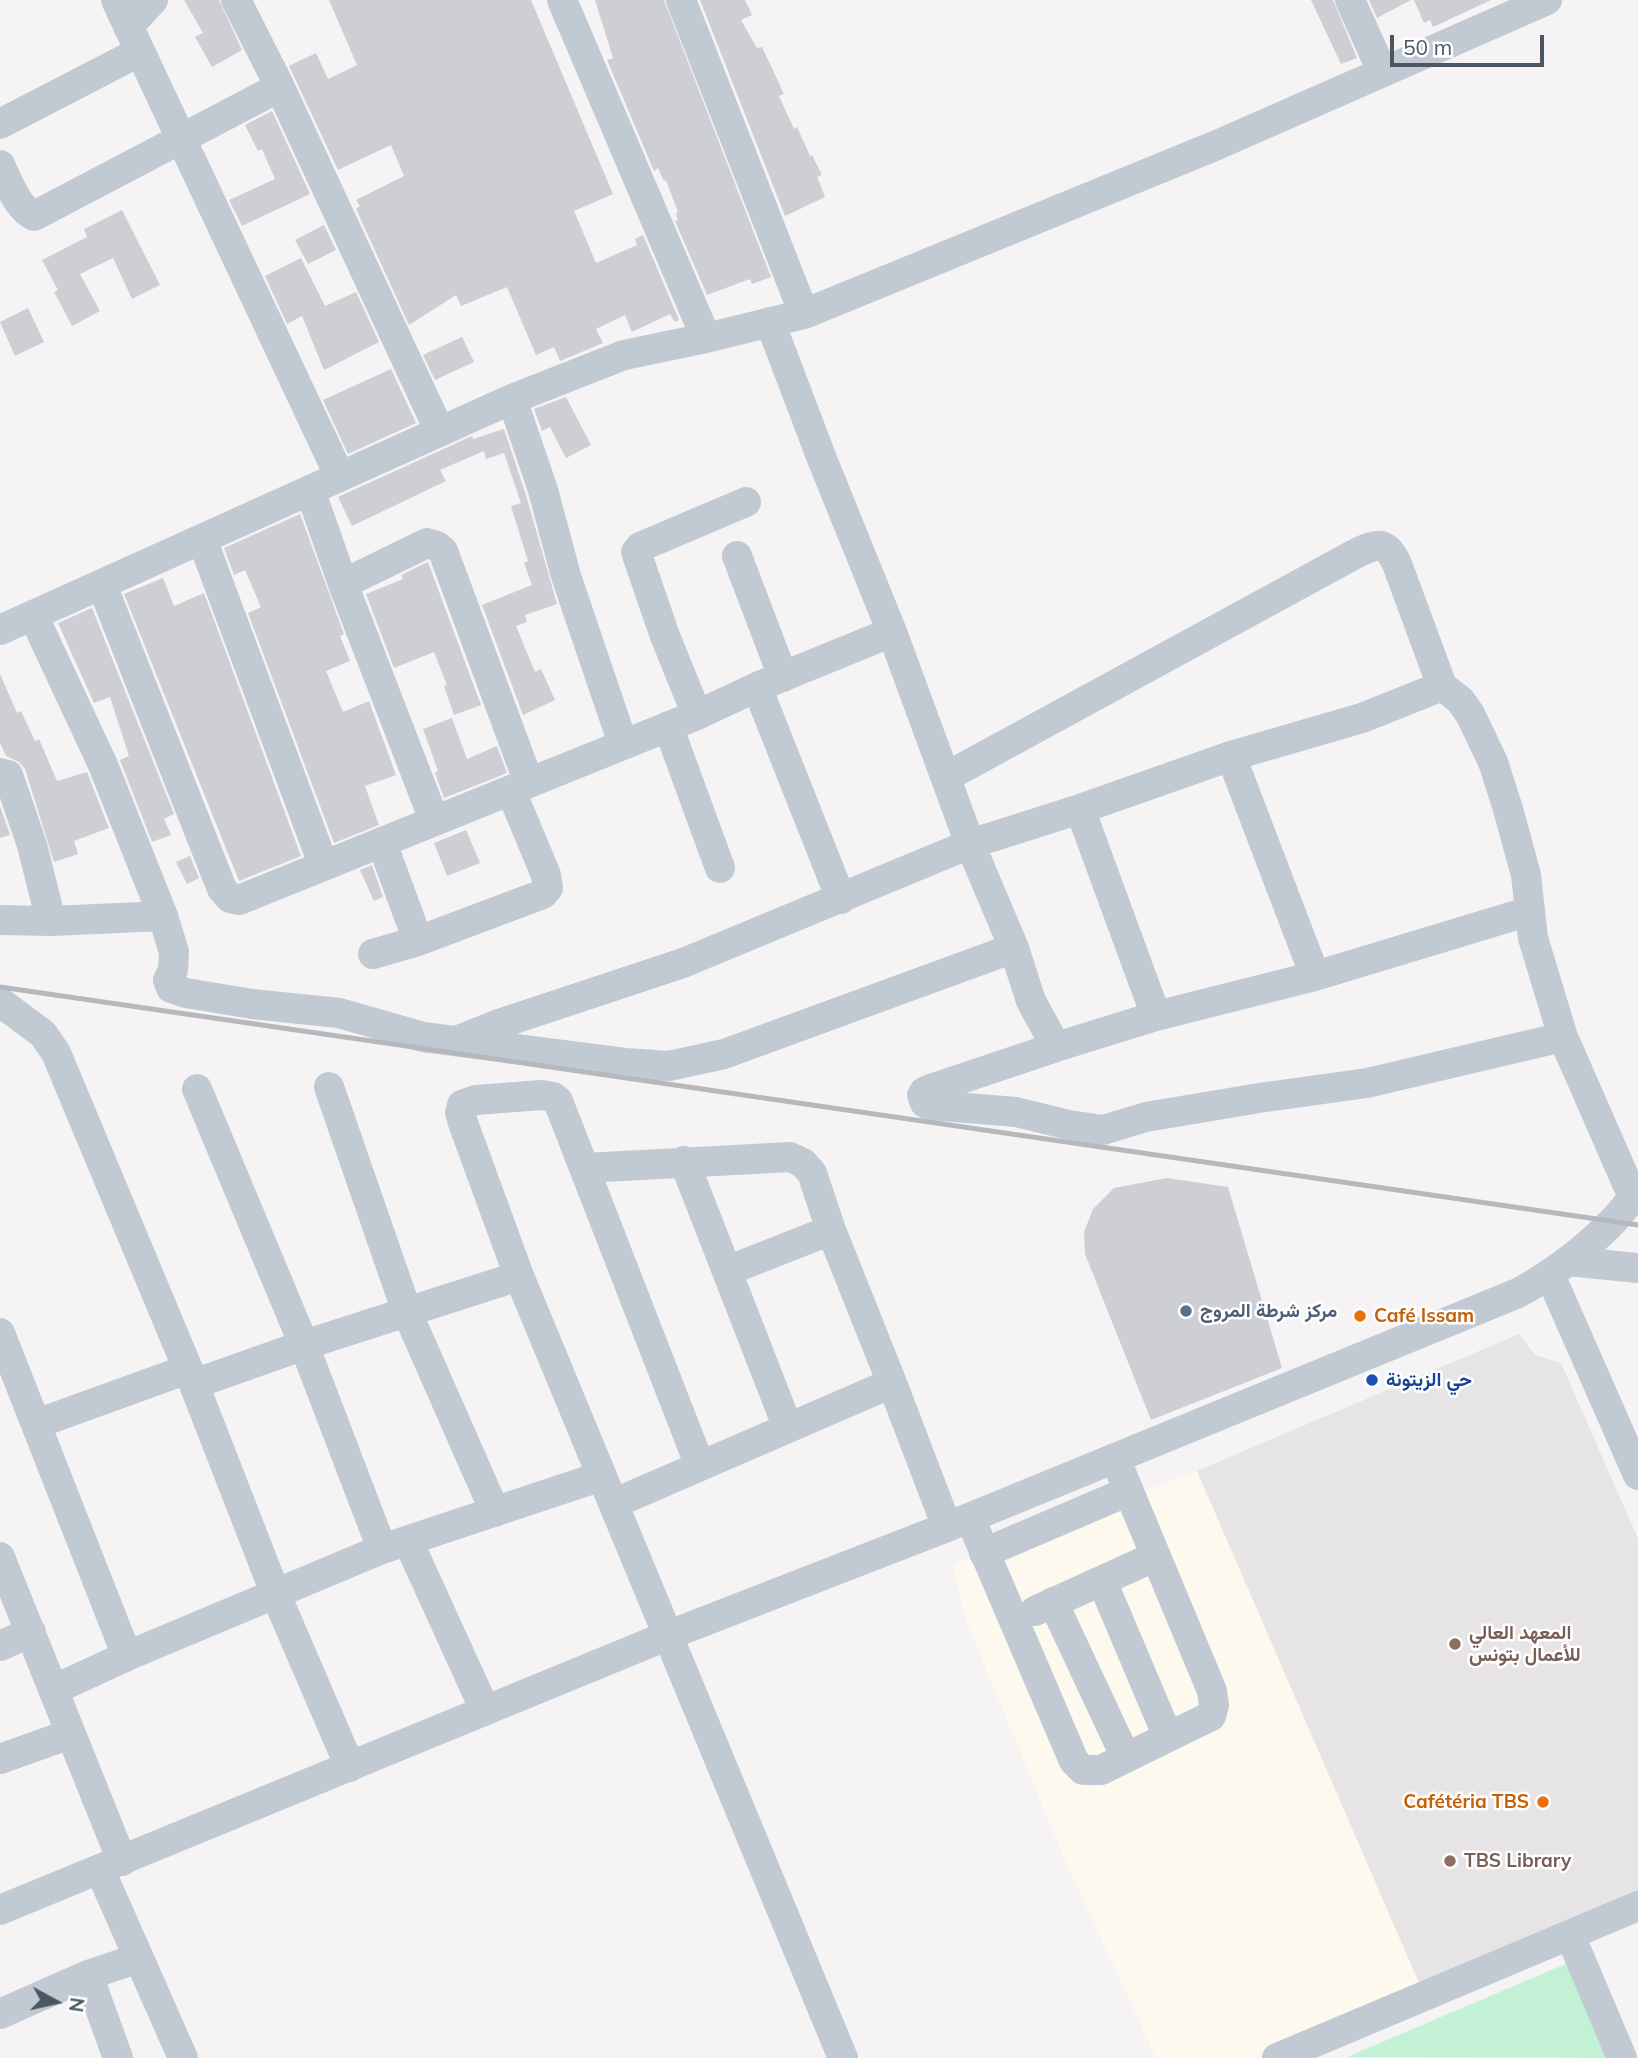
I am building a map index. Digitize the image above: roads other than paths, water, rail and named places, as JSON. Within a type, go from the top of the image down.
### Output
[{"type":"street","points":[[116,0],[340,477]]},
{"type":"street","points":[[0,124],[134,39],[153,0]]},
{"type":"street","points":[[236,0],[277,81],[439,430]]},
{"type":"street","points":[[562,0],[706,338]]},
{"type":"street","points":[[681,0],[804,314]]},
{"type":"street","points":[[1350,0],[1382,71]]},
{"type":"street","points":[[0,630],[512,399],[624,355],[804,314],[1217,145],[1548,0]]},
{"type":"street","points":[[0,165],[21,205],[34,216],[274,90],[277,81]]},
{"type":"street","points":[[770,323],[892,632],[970,844],[1014,948],[1031,1001],[1056,1047]]},
{"type":"street","points":[[512,399],[543,490],[566,576],[623,744]]},
{"type":"street","points":[[310,490],[343,584],[434,820]]},
{"type":"street","points":[[697,715],[665,636],[636,552],[640,547],[746,502]]},
{"type":"street","points":[[202,539],[323,864]]},
{"type":"street","points":[[343,584],[427,543],[438,546],[443,551],[520,787],[548,888],[537,897],[418,941],[373,954]]},
{"type":"street","points":[[0,1910],[669,1635],[958,1523],[1518,1293],[1559,1268],[1613,1221],[1636,1194],[1563,1037],[1533,937],[1521,856],[1493,762],[1470,714],[1460,700],[1442,686],[1392,552],[1384,546],[1372,546],[946,777]]},
{"type":"street","points":[[737,556],[770,682],[841,899]]},
{"type":"street","points":[[102,584],[225,894],[239,900],[697,715],[892,632]]},
{"type":"street","points":[[33,615],[103,765],[163,916],[174,952],[173,970],[168,980],[171,988],[252,1004],[339,1013],[381,1023],[409,1034],[625,1063],[669,1066],[723,1054],[1014,948]]},
{"type":"street","points":[[456,1041],[499,1024],[683,963],[970,844],[1231,756],[1362,718],[1442,686]]},
{"type":"street","points":[[668,726],[720,868]]},
{"type":"street","points":[[1231,756],[1315,976]]},
{"type":"street","points":[[0,773],[8,775],[32,845],[51,921]]},
{"type":"street","points":[[1080,809],[1156,1016]]},
{"type":"street","points":[[382,844],[418,941]]},
{"type":"street","points":[[1530,911],[1315,976],[1156,1016],[928,1090],[924,1092],[923,1098],[930,1105],[1016,1112],[1103,1130],[1146,1117],[1367,1083],[1563,1037]]},
{"type":"street","points":[[0,920],[51,921],[163,916]]},
{"type":"street","points":[[0,1002],[43,1034],[56,1053],[191,1376],[276,1595],[350,1766]]},
{"type":"street","points":[[329,1087],[407,1312],[495,1512]]},
{"type":"street","points":[[197,1089],[304,1345],[395,1545],[485,1710]]},
{"type":"street","points":[[700,1466],[561,1108],[553,1097],[542,1095],[476,1100],[462,1105],[460,1112],[463,1123],[519,1276],[843,2058]]},
{"type":"street","points":[[584,1168],[790,1157],[803,1163],[812,1173],[831,1230],[892,1383],[958,1523],[984,1553],[1074,1761],[1083,1770],[1101,1770],[1211,1716],[1214,1705],[1212,1691],[1115,1458]]},
{"type":"street","points":[[684,1161],[788,1428]]},
{"type":"street","points":[[727,1271],[831,1230]]},
{"type":"street","points":[[1559,1268],[1638,1268]]},
{"type":"street","points":[[1559,1268],[1638,1475]]},
{"type":"street","points":[[36,1424],[191,1376],[304,1345],[519,1276]]},
{"type":"street","points":[[0,1333],[127,1656]]},
{"type":"street","points":[[615,1503],[892,1383]]},
{"type":"street","points":[[53,1690],[127,1656],[395,1545],[602,1476]]},
{"type":"street","points":[[984,1553],[1129,1491]]},
{"type":"street","points":[[1013,1620],[1156,1556]]},
{"type":"street","points":[[0,1557],[70,1734],[139,1958],[183,2058]]},
{"type":"street","points":[[1102,1581],[1168,1737]]},
{"type":"street","points":[[1053,1602],[1126,1758]]},
{"type":"street","points":[[0,1646],[31,1632]]},
{"type":"street","points":[[0,1759],[70,1734]]},
{"type":"street","points":[[1277,2058],[1316,2050],[1638,1906]]},
{"type":"street","points":[[1570,1935],[1622,2058]]},
{"type":"street","points":[[0,2014],[88,1975],[139,1958]]},
{"type":"street","points":[[88,1975],[118,2058]]},
{"type":"railway","points":[[0,987],[1638,1225]]},
{"type":"place","name":"مركز شرطة المروج","points":[[1186,1311]]},
{"type":"place","name":"Café Issam","points":[[1360,1316]]},
{"type":"place","name":"حي الزيتونة","points":[[1372,1380]]},
{"type":"place","name":"المعهد العالي للأعمال بتونس","points":[[1455,1644]]},
{"type":"place","name":"Cafétéria TBS","points":[[1543,1802]]},
{"type":"place","name":"TBS Library","points":[[1450,1861]]}]
